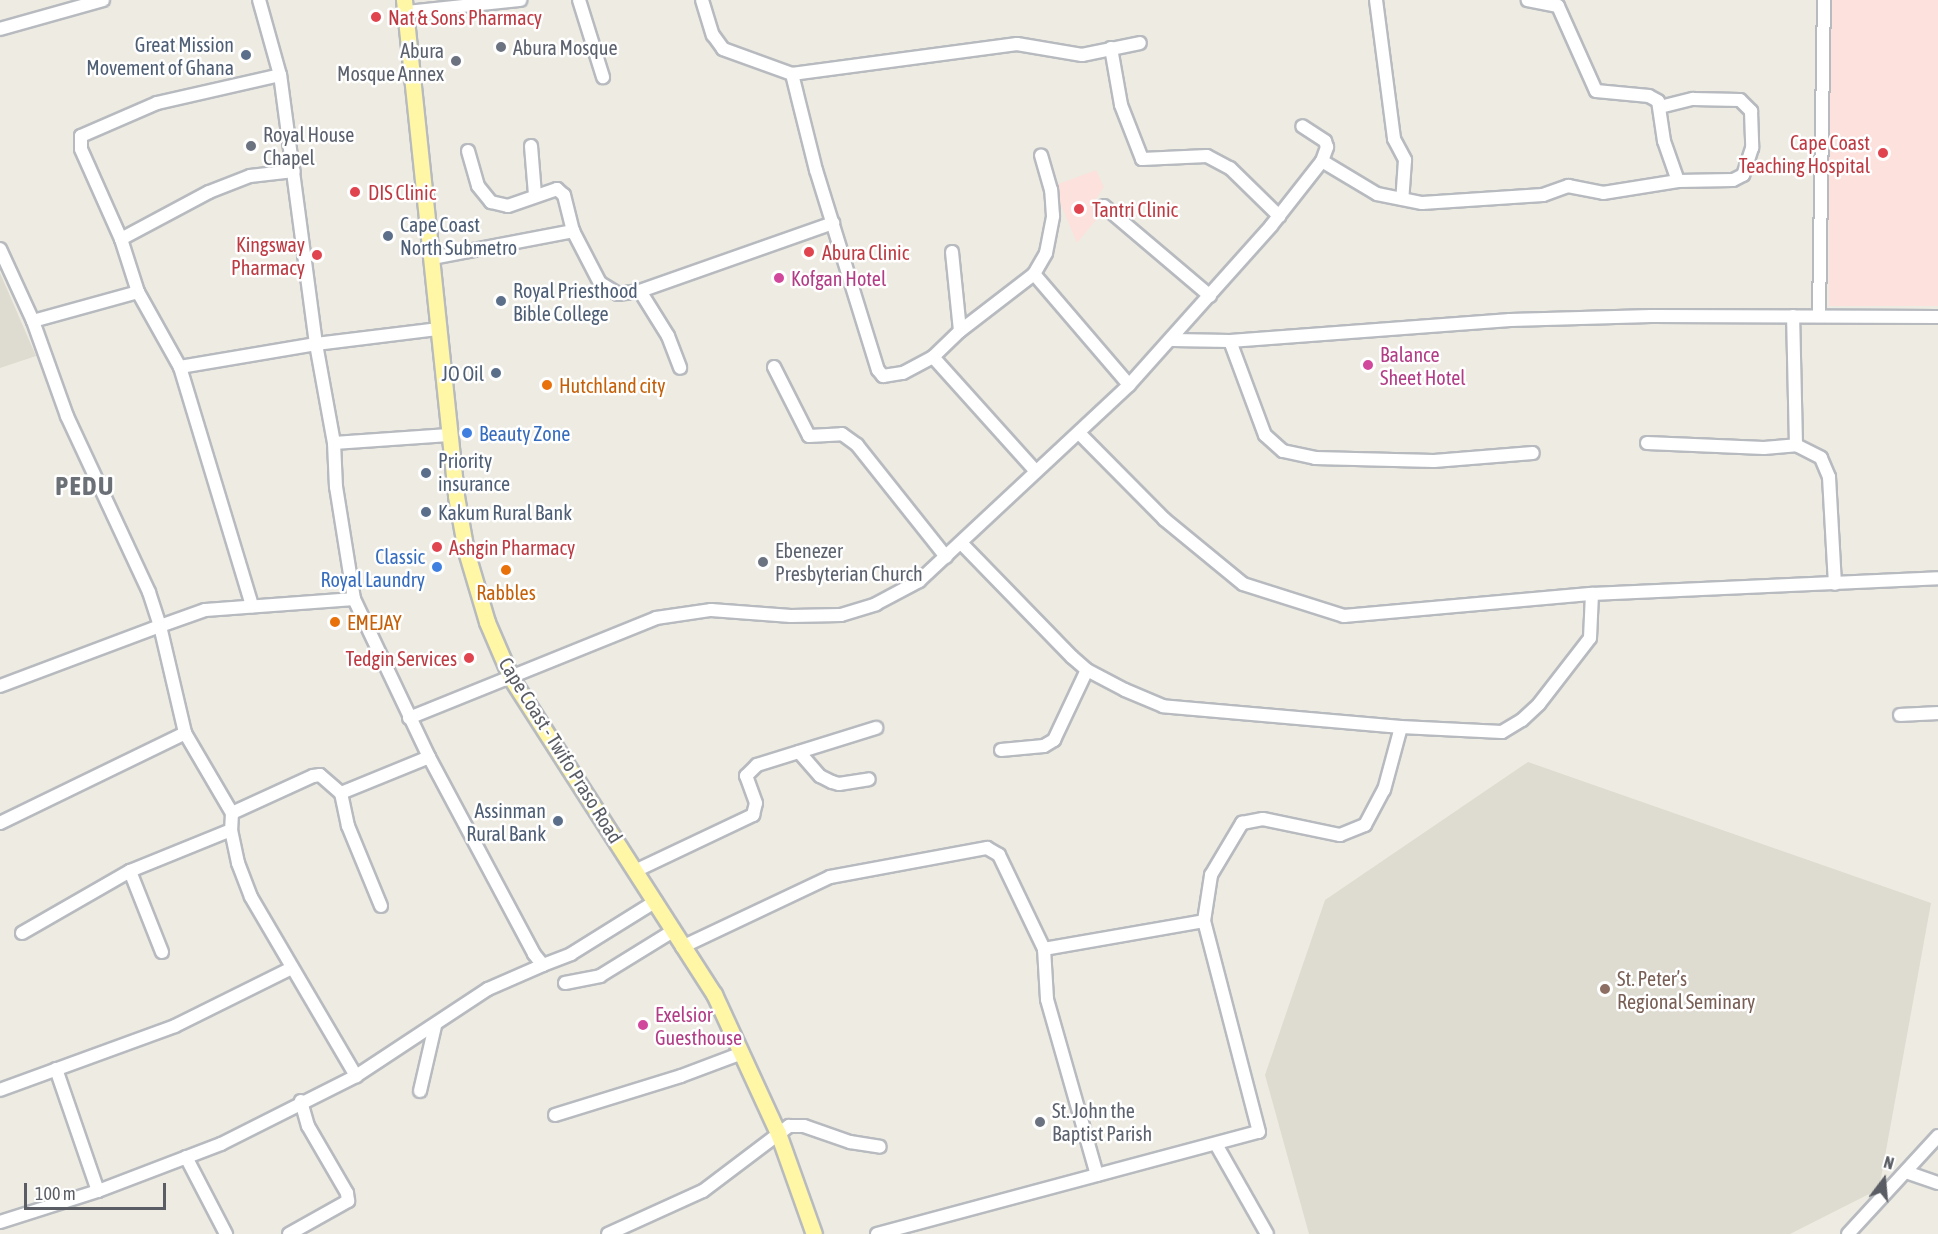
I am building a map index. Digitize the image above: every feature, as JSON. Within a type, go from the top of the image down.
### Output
[{"type":"main road","name":"Cape Coast - Twifo Praso Road","points":[[405,6],[449,435],[475,586],[511,678],[714,994],[778,1133],[814,1234]]},
{"type":"street","points":[[0,29],[104,0]]},
{"type":"street","points":[[259,0],[280,75],[316,344],[334,443],[336,487],[354,599],[429,757],[534,954],[543,965]]},
{"type":"street","points":[[405,6],[520,0]]},
{"type":"street","points":[[579,0],[603,77]]},
{"type":"street","points":[[702,0],[713,35],[723,49],[792,74],[1017,44],[1082,54],[1140,43]]},
{"type":"street","points":[[1376,0],[1394,139],[1405,160],[1402,200]]},
{"type":"street","points":[[1528,0],[1558,6],[1596,91],[1650,96],[1660,107],[1664,141],[1678,181]]},
{"type":"street","points":[[1820,315],[1824,0]]},
{"type":"street","points":[[1111,48],[1122,105],[1142,159],[1207,156],[1230,168],[1280,216]]},
{"type":"street","points":[[792,74],[833,223],[878,370],[889,377],[933,357],[960,331],[1034,274],[1046,253],[1053,216],[1051,190],[1041,155]]},
{"type":"street","points":[[252,606],[180,367],[138,292],[121,239],[81,149],[81,136],[157,103],[280,75]]},
{"type":"street","points":[[1322,161],[1377,194],[1402,200],[1440,203],[1543,195],[1568,186],[1603,194],[1678,181],[1733,180],[1743,175],[1752,148],[1751,111],[1740,100],[1693,99],[1660,107]]},
{"type":"street","points":[[409,718],[626,629],[676,614],[711,610],[791,616],[841,615],[876,604],[910,585],[946,557],[1034,469],[1080,434],[1129,386],[1173,340],[1280,216],[1322,161],[1326,143],[1302,126]]},
{"type":"street","points":[[531,146],[536,195]]},
{"type":"street","points":[[468,151],[478,186],[491,202],[507,206],[557,189],[564,195],[573,231],[600,283],[618,294],[640,291],[833,223]]},
{"type":"street","points":[[121,239],[209,192],[250,176],[294,171]]},
{"type":"street","points":[[1104,206],[1210,296]]},
{"type":"street","points":[[432,258],[573,231]]},
{"type":"street","points":[[0,249],[33,321],[68,416],[149,592],[160,626],[185,733],[232,813],[231,830],[238,863],[251,897],[290,969],[356,1076]]},
{"type":"street","points":[[952,252],[960,331]]},
{"type":"street","points":[[1034,274],[1129,386]]},
{"type":"street","points":[[640,291],[668,336],[680,368]]},
{"type":"street","points":[[33,321],[138,292]]},
{"type":"street","points":[[1173,340],[1230,341],[1510,320],[1820,315],[1938,317]]},
{"type":"street","points":[[1793,316],[1796,445]]},
{"type":"street","points":[[180,367],[316,344],[439,329]]},
{"type":"street","points":[[1230,341],[1265,435],[1283,451],[1315,458],[1434,461],[1533,453]]},
{"type":"street","points":[[933,357],[1034,469]]},
{"type":"street","points":[[774,367],[809,436],[842,434],[857,446],[946,557]]},
{"type":"street","points":[[1080,434],[1164,519],[1243,584],[1344,616],[1399,613],[1592,594],[1938,578]]},
{"type":"street","points":[[334,443],[449,435]]},
{"type":"street","points":[[1647,443],[1764,448],[1796,445],[1821,458],[1829,477],[1835,584]]},
{"type":"street","points":[[961,543],[1087,670],[1163,706],[1401,727],[1502,732],[1522,720],[1585,646],[1592,629],[1592,594]]},
{"type":"street","points":[[0,686],[190,613],[354,599]]},
{"type":"street","points":[[1001,750],[1044,746],[1054,740],[1087,670]]},
{"type":"street","points":[[1900,715],[1938,713]]},
{"type":"street","points":[[877,1234],[1097,1175],[1217,1146],[1259,1132],[1204,921],[1213,870],[1242,822],[1263,819],[1340,835],[1365,825],[1384,790],[1401,727]]},
{"type":"street","points":[[635,871],[744,821],[756,809],[747,781],[750,771],[799,752],[876,728]]},
{"type":"street","points":[[0,823],[185,733]]},
{"type":"street","points":[[799,752],[820,776],[832,782],[839,784],[869,779]]},
{"type":"street","points":[[341,793],[429,757]]},
{"type":"street","points":[[232,813],[313,776],[320,775],[341,793],[348,826],[381,906]]},
{"type":"street","points":[[22,933],[130,871],[231,830]]},
{"type":"street","points":[[682,947],[830,877],[987,848],[999,855],[1044,949],[1047,999],[1097,1175]]},
{"type":"street","points":[[130,871],[162,952]]},
{"type":"street","points":[[0,1222],[98,1191],[220,1144],[301,1101],[356,1076],[435,1026],[488,988],[571,954],[656,902]]},
{"type":"street","points":[[1044,949],[1204,921]]},
{"type":"street","points":[[565,983],[600,976],[673,931]]},
{"type":"street","points":[[0,1090],[175,1026],[290,969]]},
{"type":"street","points":[[420,1091],[435,1026]]},
{"type":"street","points":[[555,1116],[681,1076],[742,1053]]},
{"type":"street","points":[[56,1069],[98,1191]]},
{"type":"street","points":[[289,1234],[348,1201],[347,1193],[308,1126],[301,1101]]},
{"type":"street","points":[[608,1234],[703,1191],[789,1126],[804,1126],[850,1142],[880,1147]]},
{"type":"street","points":[[1848,1234],[1938,1136]]},
{"type":"street","points":[[1217,1146],[1267,1234]]},
{"type":"street","points":[[186,1157],[226,1234]]},
{"type":"street","points":[[1906,1172],[1938,1184]]},
{"type":"shaded area","name":"Cape Coast Teaching Hospital","points":[[1829,0],[1938,0],[1938,306],[1829,306]]},
{"type":"shaded area","name":"Tantri Clinic","points":[[1096,170],[1104,187],[1096,199],[1096,220],[1077,243],[1053,186]]},
{"type":"shaded area","points":[[0,273],[36,356],[0,368]]},
{"type":"shaded area","name":"St. Peter’s Regional Seminary","points":[[1528,762],[1931,903],[1879,1189],[1790,1234],[1309,1234],[1265,1075],[1325,900]]},
{"type":"place","name":"Nat & Sons Pharmacy","points":[[376,17]]},
{"type":"place","name":"Abura Mosque","points":[[501,47]]},
{"type":"place","name":"Great Mission Movement of Ghana","points":[[246,55]]},
{"type":"place","name":"Abura Mosque Annex","points":[[456,61]]},
{"type":"place","name":"Royal House Chapel","points":[[251,146]]},
{"type":"place","name":"Cape Coast Teaching Hospital","points":[[1883,153]]},
{"type":"place","name":"DIS Clinic","points":[[355,192]]},
{"type":"place","name":"Tantri Clinic","points":[[1079,209]]},
{"type":"place","name":"Cape Coast North Submetro","points":[[388,236]]},
{"type":"place","name":"Abura Clinic","points":[[809,252]]},
{"type":"place","name":"Kingsway Pharmacy","points":[[317,255]]},
{"type":"place","name":"Kofgan Hotel","points":[[779,278]]},
{"type":"place","name":"Royal Priesthood Bible College","points":[[501,301]]},
{"type":"place","name":"Balance Sheet Hotel","points":[[1368,365]]},
{"type":"place","name":"JO Oil","points":[[496,373]]},
{"type":"place","name":"Hutchland city","points":[[547,385]]},
{"type":"place","name":"Beauty Zone","points":[[467,433]]},
{"type":"place","name":"Priority insurance","points":[[426,473]]},
{"type":"place","name":"Kakum Rural Bank","points":[[426,512]]},
{"type":"place","name":"Ashgin Pharmacy","points":[[437,547]]},
{"type":"place","name":"Ebenezer Presbyterian Church","points":[[763,562]]},
{"type":"place","name":"Classic Royal Laundry","points":[[437,567]]},
{"type":"place","name":"Rabbles","points":[[506,570]]},
{"type":"place","name":"EMEJAY","points":[[335,622]]},
{"type":"place","name":"Tedgin Services","points":[[469,658]]},
{"type":"place","name":"Assinman Rural Bank","points":[[558,821]]},
{"type":"place","name":"St. Peter’s Regional Seminary","points":[[1605,989]]},
{"type":"place","name":"Exelsior Guesthouse","points":[[643,1025]]},
{"type":"place","name":"St. John the Baptist Parish","points":[[1040,1122]]},
{"type":"district","name":"PEDU","points":[[85,487]]}]
